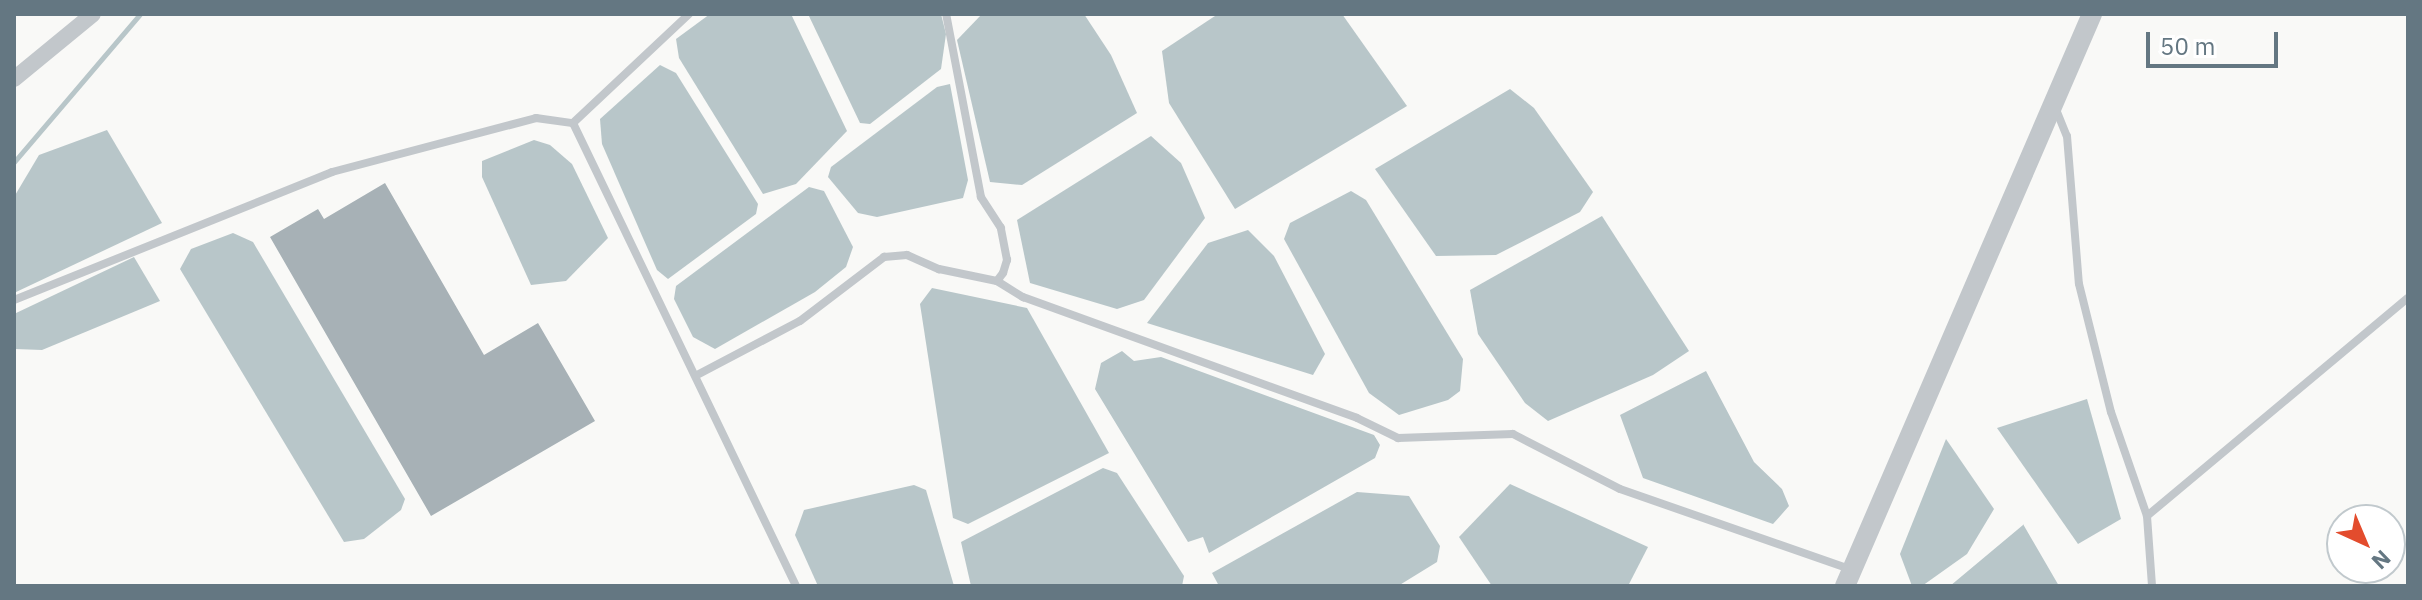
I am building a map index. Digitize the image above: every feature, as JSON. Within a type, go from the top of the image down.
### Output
[{"type":"street","points":[[14,79],[93,14]]},
{"type":"street","points":[[1848,578],[2052,99],[2092,14]]},
{"type":"lane","points":[[573,123],[689,14]]},
{"type":"lane","points":[[946,14],[981,197],[1001,228],[1007,260],[997,281]]},
{"type":"lane","points":[[2052,99],[2067,136],[2079,284],[2111,412],[2147,516],[2152,586]]},
{"type":"lane","points":[[14,300],[332,172],[536,118],[573,123]]},
{"type":"lane","points":[[573,123],[796,586]]},
{"type":"lane","points":[[697,375],[800,321],[884,257],[907,255],[939,269],[997,281],[1023,297],[1357,418],[1398,438],[1513,434],[1620,489],[1848,578]]},
{"type":"lane","points":[[2147,516],[2408,298]]},
{"type":"shaded area","points":[[710,14],[791,14],[847,131],[796,184],[763,194],[679,58],[676,39]]},
{"type":"shaded area","points":[[808,14],[941,14],[946,34],[941,69],[870,124],[860,123]]},
{"type":"shaded area","points":[[982,14],[1084,14],[1111,55],[1137,113],[1022,185],[990,182],[957,40]]},
{"type":"shaded area","points":[[1218,14],[1342,14],[1407,106],[1235,209],[1169,103],[1162,51]]},
{"type":"shaded area","points":[[660,65],[676,73],[758,204],[756,214],[668,279],[657,270],[602,144],[600,119]]},
{"type":"shaded area","points":[[950,84],[968,180],[963,198],[877,217],[858,213],[828,177],[831,167],[937,87]]},
{"type":"shaded area","points":[[1510,89],[1534,108],[1593,192],[1580,212],[1496,255],[1436,256],[1375,169]]},
{"type":"shaded area","points":[[107,130],[162,223],[14,293],[14,197],[39,155]]},
{"type":"shaded area","points":[[1151,136],[1181,163],[1205,218],[1144,300],[1117,309],[1030,283],[1017,220]]},
{"type":"shaded area","points":[[534,140],[550,145],[572,164],[608,238],[566,281],[531,285],[482,177],[482,161]]},
{"type":"shaded area","points":[[809,187],[824,191],[853,247],[846,267],[815,292],[715,349],[693,337],[674,299],[676,286]]},
{"type":"shaded area","points":[[1351,191],[1366,200],[1463,359],[1460,391],[1448,400],[1399,415],[1369,393],[1284,239],[1290,223]]},
{"type":"shaded area","points":[[1602,216],[1689,351],[1653,375],[1548,421],[1525,403],[1478,334],[1470,290]]},
{"type":"shaded area","points":[[1248,230],[1274,256],[1325,354],[1313,375],[1147,323],[1208,243]]},
{"type":"shaded area","points":[[233,233],[253,242],[405,499],[401,510],[364,539],[344,542],[180,269],[191,249]]},
{"type":"shaded area","points":[[134,257],[160,301],[42,350],[15,349],[14,314]]},
{"type":"shaded area","points":[[932,288],[1027,308],[1109,453],[968,524],[953,518],[920,304]]},
{"type":"shaded area","points":[[1122,351],[1134,361],[1161,357],[1374,435],[1380,445],[1375,458],[1209,553],[1203,537],[1188,542],[1095,389],[1101,363]]},
{"type":"shaded area","points":[[1706,371],[1754,462],[1782,489],[1789,506],[1773,524],[1643,478],[1620,415]]},
{"type":"shaded area","points":[[2087,399],[2121,519],[2078,544],[1997,428]]},
{"type":"shaded area","points":[[1946,439],[1994,509],[1967,554],[1922,586],[1912,586],[1900,554]]},
{"type":"shaded area","points":[[1103,468],[1117,473],[1184,576],[1182,586],[971,586],[961,542]]},
{"type":"shaded area","points":[[1510,484],[1648,547],[1628,586],[1492,586],[1459,537]]},
{"type":"shaded area","points":[[914,485],[926,490],[954,586],[818,586],[795,535],[804,510]]},
{"type":"shaded area","points":[[1357,492],[1409,496],[1440,546],[1437,562],[1398,586],[1219,586],[1212,573]]},
{"type":"shaded area","points":[[2023,525],[2059,586],[1950,586]]},
{"type":"building","points":[[385,183],[484,355],[538,323],[595,421],[431,516],[270,237],[318,209],[324,219]]},
{"type":"waterway","points":[[14,162],[140,14]]}]
